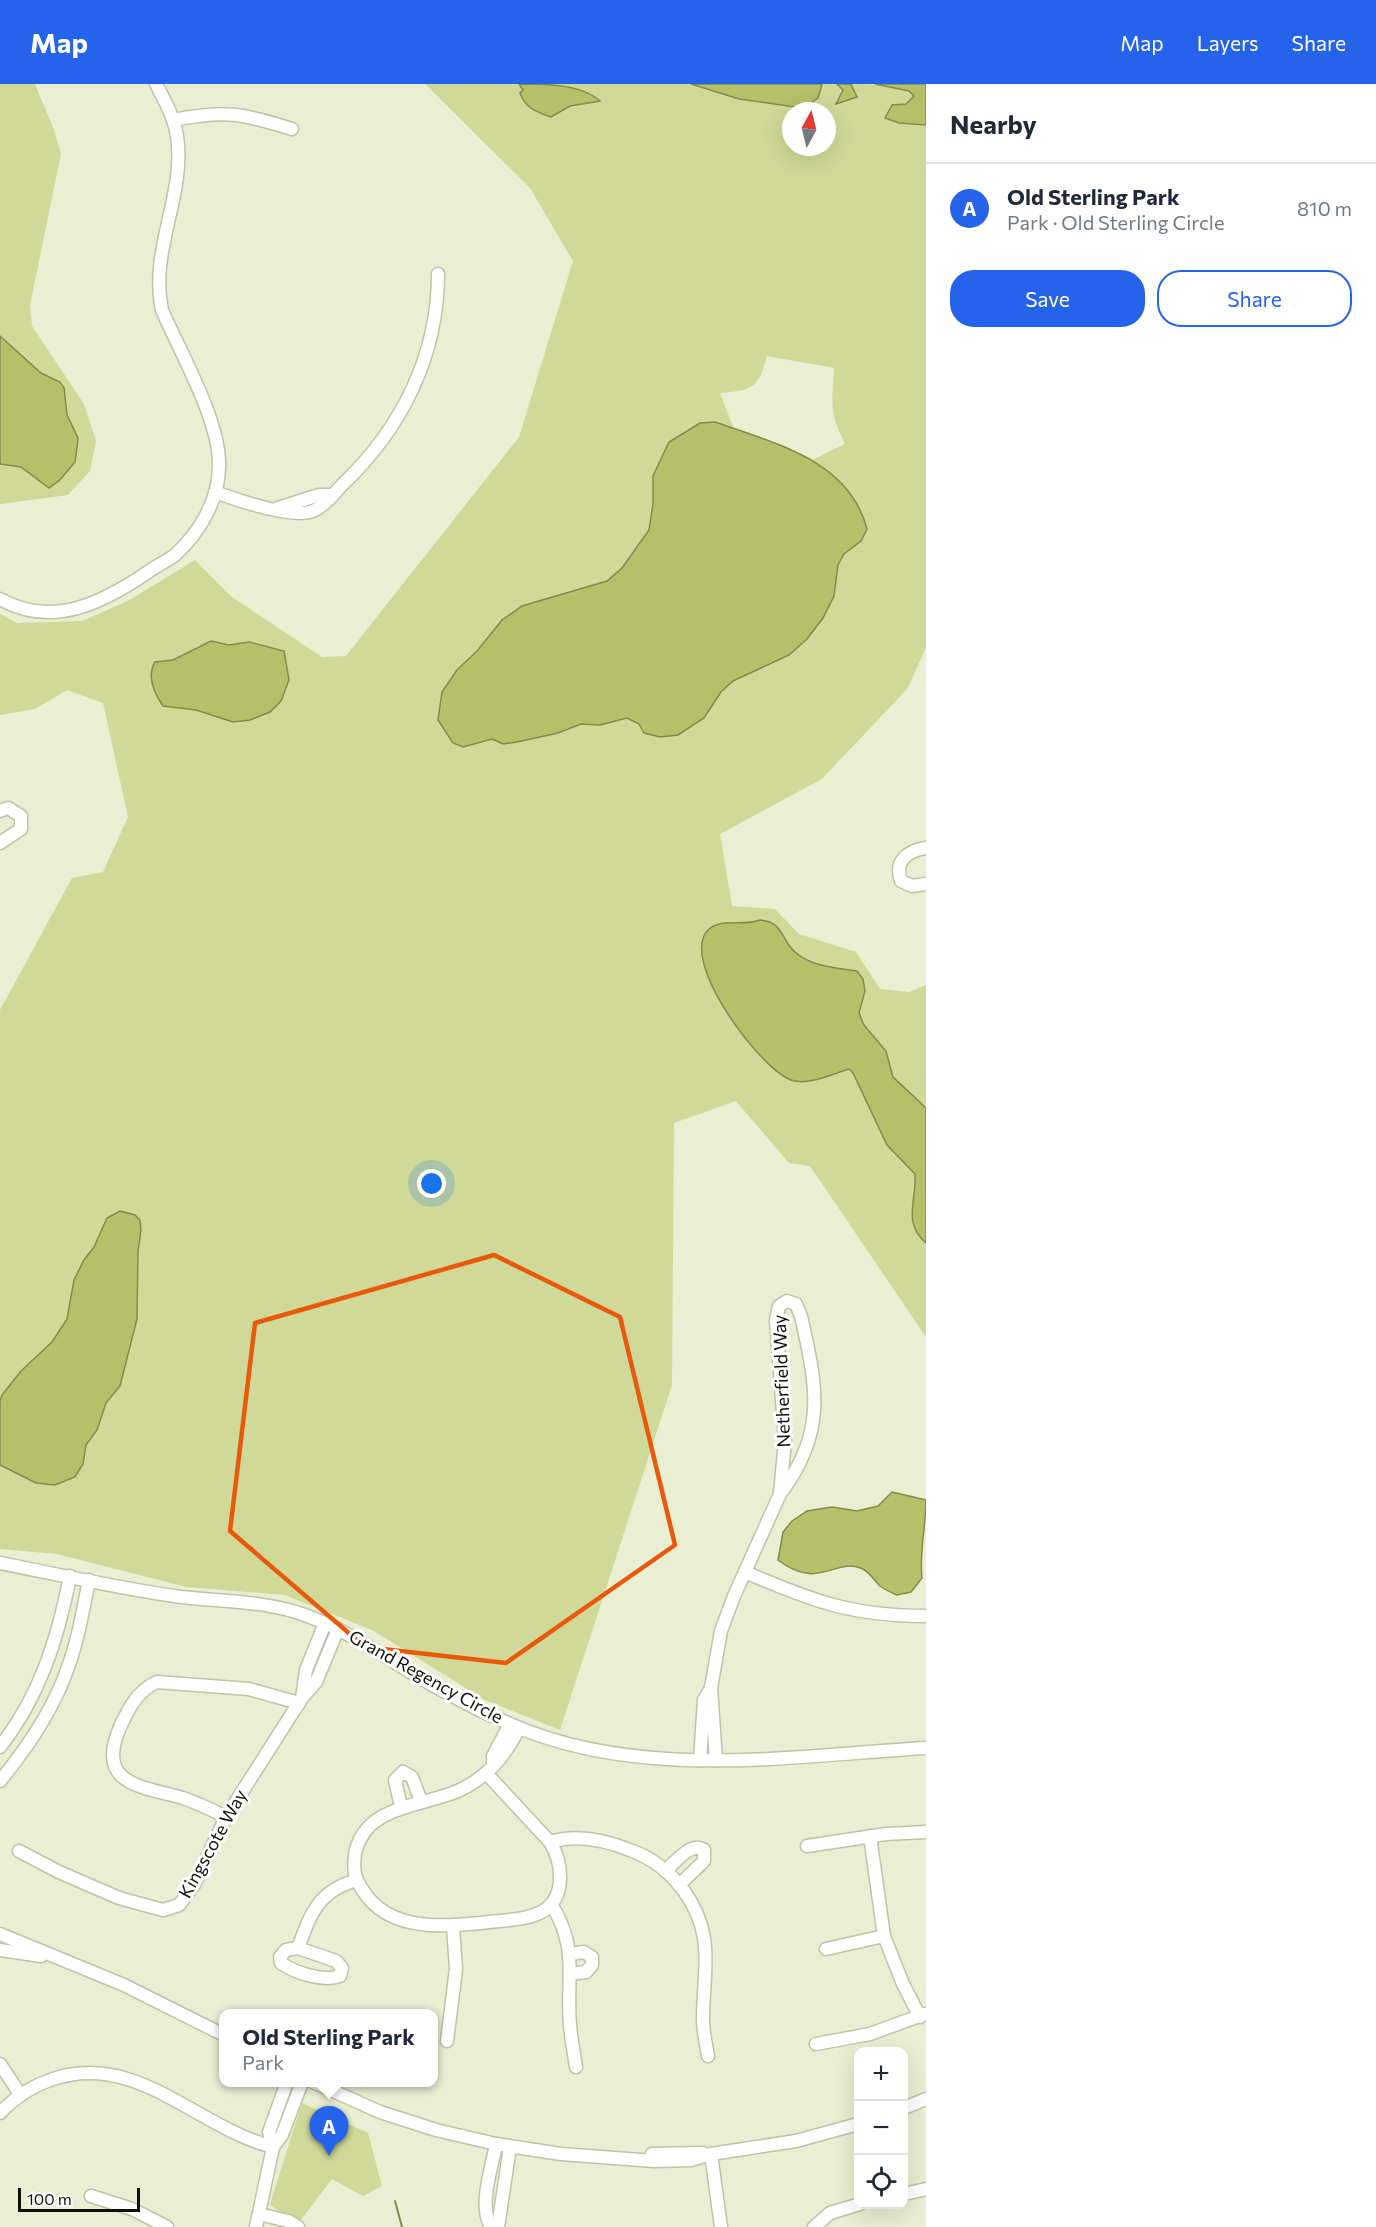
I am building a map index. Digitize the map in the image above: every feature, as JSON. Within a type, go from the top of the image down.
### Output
[{"type":"street","points":[[0,599],[22,608],[44,611],[67,611],[94,605],[173,556],[199,526],[215,492],[219,462],[212,420],[162,310],[158,284],[160,256],[175,192],[178,163],[173,120],[156,84]]},
{"type":"street","points":[[173,120],[210,113],[232,112],[292,129]]},
{"type":"street","points":[[215,492],[243,502],[277,509],[319,495],[332,495],[386,435],[413,388],[434,327],[438,308],[438,274]]},
{"type":"street","points":[[0,811],[8,808],[21,816],[21,829],[0,843]]},
{"type":"street","points":[[926,848],[905,855],[899,864],[898,873],[902,881],[912,886],[926,884]]},
{"type":"street","name":"Netherfield Way","points":[[716,1760],[711,1688],[721,1631],[780,1494],[798,1470],[806,1453],[815,1395],[801,1316],[796,1304],[787,1301],[779,1306],[777,1320],[785,1424],[780,1494]]},
{"type":"street","name":"Grand Regency Circle","points":[[0,1563],[179,1596],[269,1606],[325,1623],[441,1690],[514,1726],[571,1744],[619,1754],[716,1760],[926,1748]]},
{"type":"street","points":[[745,1572],[835,1608],[871,1614],[926,1616]]},
{"type":"street","points":[[0,1747],[32,1698],[49,1661],[62,1620],[70,1576]]},
{"type":"street","points":[[0,1781],[23,1752],[67,1671],[89,1580]]},
{"type":"street","name":"Kingscote Way","points":[[301,1700],[306,1670],[325,1623]]},
{"type":"street","name":"Kingscote Way","points":[[19,1851],[109,1894],[142,1906],[164,1910],[179,1905],[189,1895],[226,1817],[301,1700],[316,1682],[338,1629]]},
{"type":"street","points":[[226,1817],[185,1799],[138,1786],[118,1774],[112,1763],[115,1740],[132,1703],[145,1688],[157,1682],[259,1691],[301,1700]]},
{"type":"street","name":"Netherfield Way","points":[[700,1760],[704,1700],[711,1688]]},
{"type":"street","points":[[489,1769],[557,1853],[560,1874],[551,1904],[533,1915],[453,1926],[419,1925],[394,1917],[371,1900],[357,1880],[354,1859],[362,1836],[381,1819],[401,1807],[461,1790],[489,1769],[507,1751],[514,1726]]},
{"type":"street","points":[[401,1807],[395,1780],[403,1772],[412,1777],[421,1801]]},
{"type":"street","points":[[807,1846],[870,1836],[926,1832]]},
{"type":"street","points":[[816,2044],[870,2034],[923,2015],[903,1984],[884,1936],[870,1836]]},
{"type":"street","points":[[550,1842],[574,1837],[612,1844],[645,1856],[666,1871],[679,1885],[698,1915],[705,1936],[707,1967],[703,2020],[708,2056]]},
{"type":"street","points":[[666,1871],[692,1848],[699,1847],[704,1851],[704,1861],[679,1885]]},
{"type":"street","points":[[297,1948],[310,1915],[323,1897],[341,1884],[357,1880]]},
{"type":"street","points":[[551,1904],[565,1929],[570,1954],[570,2025],[576,2067]]},
{"type":"street","points":[[447,2041],[456,1969],[453,1926]]},
{"type":"street","points":[[0,1934],[124,1985],[219,2033]]},
{"type":"street","points":[[826,1949],[884,1936]]},
{"type":"street","points":[[0,1950],[57,1958]]},
{"type":"street","points":[[570,1954],[584,1952],[592,1957],[592,1965],[586,1972],[570,1974]]},
{"type":"street","points":[[0,2064],[20,2094]]},
{"type":"street","points":[[0,2113],[20,2094],[44,2082],[70,2074],[96,2072],[120,2076],[149,2087],[242,2137],[273,2147]]},
{"type":"street","points":[[273,2147],[269,2132],[285,2087]]},
{"type":"street","points":[[256,2227],[273,2147],[282,2135],[301,2087]]},
{"type":"street","points":[[324,2087],[380,2112],[436,2130],[496,2144],[561,2154],[654,2161],[682,2161],[711,2154],[796,2141],[854,2125]]},
{"type":"street","points":[[908,2106],[926,2099]]},
{"type":"street","points":[[491,2227],[487,2220],[487,2199],[496,2144]]},
{"type":"street","points":[[498,2227],[510,2147]]},
{"type":"street","points":[[711,2154],[721,2227]]},
{"type":"street","points":[[908,2193],[926,2188]]},
{"type":"street","points":[[91,2196],[132,2209],[167,2227]]},
{"type":"street","points":[[814,2227],[830,2213],[854,2207]]},
{"type":"street","points":[[259,2214],[288,2221],[298,2227]]},
{"type":"highlighted area","points":[[494,1255],[620,1317],[675,1545],[506,1663],[365,1647],[230,1531],[255,1323]]},
{"type":"shaded area","points":[[0,84],[35,84],[61,154],[30,305],[32,326],[84,404],[96,441],[90,471],[68,495],[0,504]]},
{"type":"shaded area","points":[[425,84],[691,84],[739,99],[782,105],[782,156],[836,156],[836,102],[807,102],[822,84],[837,84],[843,90],[837,103],[856,97],[851,84],[893,87],[915,96],[885,119],[899,123],[926,125],[926,648],[907,689],[822,779],[720,834],[732,906],[775,909],[799,934],[856,952],[880,989],[909,992],[926,985],[926,1337],[810,1166],[789,1163],[736,1101],[674,1123],[672,1385],[560,1730],[485,1700],[374,1631],[285,1595],[186,1587],[57,1554],[0,1549],[0,1010],[72,878],[103,872],[128,817],[103,703],[67,690],[35,709],[0,715],[0,614],[17,623],[82,621],[128,601],[195,560],[232,597],[322,657],[346,656],[519,437],[573,261],[530,188]],"holes":[[[767,356],[834,368],[834,415],[845,444],[814,459],[734,429],[720,393],[740,391],[752,386],[757,381]]]},
{"type":"shaded area","points":[[519,84],[573,88],[592,95],[600,101],[570,106],[551,117],[528,106],[522,98],[520,93],[523,90]]},
{"type":"shaded area","points":[[691,84],[822,84],[818,98],[812,102],[782,102],[782,105],[739,99]]},
{"type":"shaded area","points":[[837,84],[851,84],[857,97],[836,104],[843,90]]},
{"type":"shaded area","points":[[875,84],[926,84],[926,125],[899,123],[885,118],[892,105],[906,104],[914,96],[909,91]]},
{"type":"shaded area","points":[[0,336],[41,373],[60,382],[64,388],[67,415],[78,438],[75,462],[60,480],[49,488],[21,467],[0,464]]},
{"type":"shaded area","points":[[715,422],[784,447],[827,470],[844,486],[858,505],[867,529],[861,541],[844,554],[838,565],[834,596],[823,618],[807,639],[789,655],[733,681],[721,692],[704,718],[678,735],[660,737],[644,733],[639,724],[627,718],[600,725],[581,724],[558,733],[517,742],[503,744],[492,739],[463,747],[453,743],[438,720],[442,692],[457,670],[477,651],[502,620],[522,606],[607,581],[622,568],[649,530],[653,504],[653,476],[669,442],[700,423]]},
{"type":"shaded area","points":[[211,641],[229,645],[249,642],[284,651],[289,680],[281,701],[270,712],[250,720],[233,722],[196,710],[163,706],[151,679],[155,662],[173,660]]},
{"type":"shaded area","points":[[768,921],[777,927],[790,947],[802,957],[825,966],[857,971],[863,979],[865,991],[859,1013],[864,1025],[886,1051],[893,1077],[926,1108],[926,1243],[914,1227],[912,1219],[915,1174],[887,1145],[853,1073],[849,1069],[805,1082],[791,1080],[761,1057],[727,1012],[713,988],[704,965],[702,945],[708,930],[719,924]]},
{"type":"shaded area","points":[[120,1211],[135,1215],[140,1220],[141,1230],[138,1252],[137,1319],[120,1386],[106,1403],[97,1430],[86,1445],[83,1464],[75,1477],[55,1485],[36,1483],[0,1465],[0,1401],[2,1395],[21,1371],[52,1342],[67,1319],[74,1280],[84,1260],[94,1247],[107,1218]]},
{"type":"shaded area","points":[[892,1492],[926,1500],[921,1558],[922,1578],[911,1592],[897,1595],[880,1586],[865,1570],[853,1566],[826,1572],[805,1573],[778,1560],[783,1532],[792,1521],[807,1511],[832,1507],[857,1511],[878,1506]]},
{"type":"shaded area","points":[[302,2103],[368,2133],[382,2186],[363,2196],[332,2179],[300,2221],[280,2212],[270,2204]]},
{"type":"waterway","points":[[395,2201],[402,2227]]},
{"type":"place","name":"Old Sterling Park","points":[[329,2156]]}]
